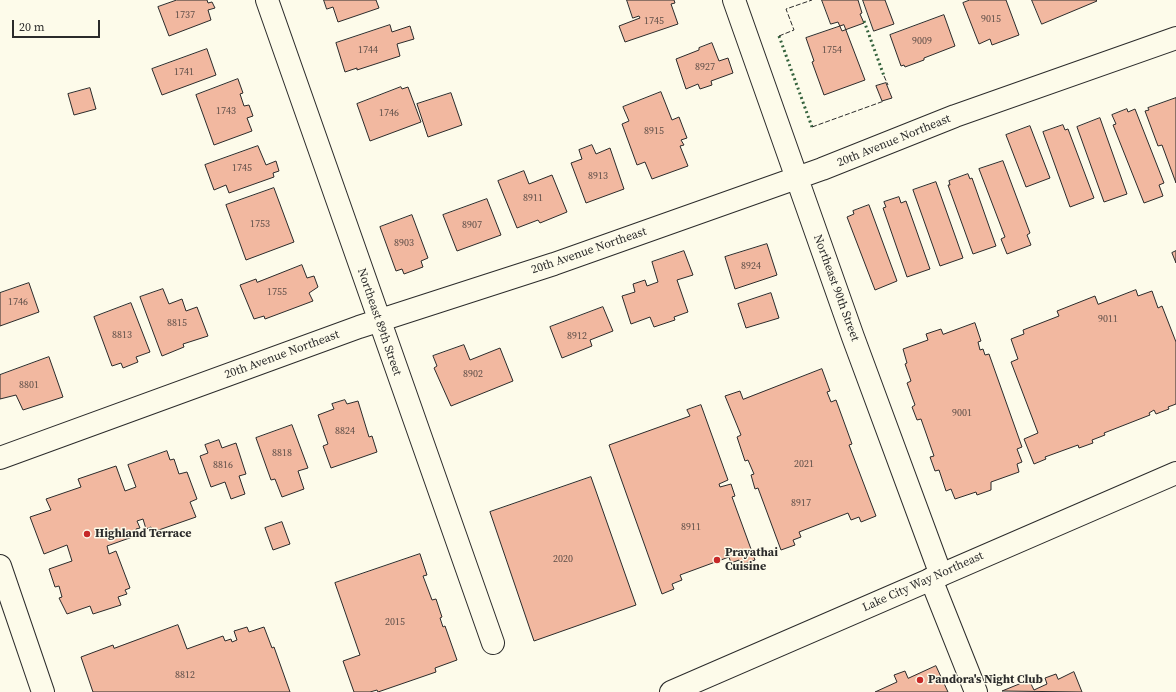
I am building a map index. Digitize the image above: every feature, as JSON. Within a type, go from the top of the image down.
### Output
[{"type":"street","name":"Northeast 89th Street","points":[[266,0],[378,321],[493,643]]},
{"type":"street","name":"Northeast 90th Street","points":[[734,0],[976,692]]},
{"type":"street","name":"20th Avenue Northeast","points":[[0,458],[378,321],[554,264],[797,178],[955,116],[1176,38]]},
{"type":"street","name":"Lake City Way Northeast","points":[[671,692],[714,675],[1176,472]]},
{"type":"street","points":[[0,566],[44,692]]},
{"type":"building","points":[[177,0],[207,0],[208,3],[212,2],[215,8],[208,10],[211,20],[169,36],[158,7]]},
{"type":"building","points":[[324,0],[376,0],[379,8],[338,22],[333,7],[327,9]]},
{"type":"building","points":[[627,0],[674,0],[675,3],[671,4],[678,24],[625,42],[619,26],[640,18],[639,16],[633,18]]},
{"type":"building","points":[[822,0],[858,0],[862,13],[860,14],[864,23],[842,31],[838,22],[831,24]]},
{"type":"building","points":[[863,0],[885,0],[894,24],[874,31]]},
{"type":"building","points":[[970,0],[1006,0],[1019,35],[992,45],[990,39],[979,44],[963,3]]},
{"type":"building","points":[[1032,0],[1096,0],[1097,1],[1042,24]]},
{"type":"building","points":[[944,15],[955,46],[924,58],[924,60],[905,67],[904,65],[901,66],[890,35]]},
{"type":"building","points":[[390,25],[392,32],[410,26],[414,39],[397,44],[400,56],[357,70],[357,68],[345,72],[336,43]]},
{"type":"building","points":[[844,25],[865,80],[824,95],[812,62],[814,61],[806,38]]},
{"type":"building","points":[[712,43],[719,61],[728,58],[733,73],[711,81],[712,85],[700,89],[698,84],[686,89],[676,59]]},
{"type":"building","points":[[207,49],[216,75],[162,95],[152,69]]},
{"type":"building","points":[[238,79],[243,93],[240,94],[244,106],[249,105],[253,116],[247,118],[252,131],[214,145],[196,95]]},
{"type":"building","points":[[886,83],[892,98],[882,101],[876,86]]},
{"type":"building","points":[[401,87],[402,89],[408,87],[421,122],[370,141],[357,104]]},
{"type":"building","points":[[90,88],[96,109],[74,115],[68,94]]},
{"type":"building","points":[[661,92],[672,120],[679,117],[687,138],[681,140],[684,145],[680,146],[688,166],[652,179],[645,162],[637,165],[622,124],[629,121],[623,107]]},
{"type":"building","points":[[451,93],[462,125],[428,137],[417,104]]},
{"type":"building","points":[[1176,98],[1176,183],[1162,145],[1158,146],[1145,111],[1149,110],[1148,108]]},
{"type":"building","points":[[1127,109],[1128,112],[1135,109],[1164,183],[1159,185],[1163,196],[1144,203],[1113,125],[1116,124],[1112,115]]},
{"type":"building","points":[[1100,118],[1127,194],[1104,202],[1077,127]]},
{"type":"building","points":[[1063,125],[1065,130],[1068,129],[1094,198],[1070,207],[1043,132]]},
{"type":"building","points":[[1030,126],[1050,178],[1026,187],[1006,135]]},
{"type":"building","points":[[592,145],[596,154],[610,148],[624,189],[586,203],[571,163],[582,159],[579,150]]},
{"type":"building","points":[[258,146],[266,165],[276,161],[279,171],[273,173],[274,177],[229,193],[226,185],[214,190],[205,165]]},
{"type":"building","points":[[1003,161],[1030,233],[1027,235],[1031,245],[1007,254],[1001,239],[1005,237],[979,169]]},
{"type":"building","points":[[524,171],[529,184],[552,175],[567,212],[540,223],[538,220],[517,228],[498,181]]},
{"type":"building","points":[[968,174],[970,179],[972,178],[996,246],[973,254],[948,185],[950,185],[949,181]]},
{"type":"building","points":[[936,182],[963,258],[940,266],[913,190]]},
{"type":"building","points":[[274,188],[294,242],[246,260],[226,205]]},
{"type":"building","points":[[899,197],[901,203],[906,201],[930,269],[907,277],[883,208],[886,207],[884,202]]},
{"type":"building","points":[[487,199],[501,235],[457,251],[443,215]]},
{"type":"building","points":[[869,205],[897,281],[875,290],[847,217],[854,214],[853,211]]},
{"type":"building","points":[[412,215],[428,258],[421,261],[423,267],[404,274],[402,269],[396,271],[380,227]]},
{"type":"building","points":[[767,244],[777,275],[735,289],[725,257]]},
{"type":"building","points":[[684,251],[693,275],[677,280],[688,312],[674,317],[675,320],[654,327],[650,317],[631,324],[622,296],[635,292],[633,284],[645,280],[647,286],[658,282],[652,262]]},
{"type":"building","points":[[1176,251],[1176,263],[1172,253]]},
{"type":"building","points":[[302,265],[307,278],[314,276],[318,287],[309,293],[313,301],[265,319],[264,316],[254,319],[240,285],[256,279],[257,282]]},
{"type":"building","points":[[29,283],[39,312],[0,326],[0,293]]},
{"type":"building","points":[[163,289],[169,304],[182,299],[186,311],[197,307],[208,336],[183,344],[184,347],[162,356],[140,297]]},
{"type":"building","points":[[1136,290],[1138,296],[1152,291],[1158,308],[1162,306],[1176,342],[1176,404],[1168,407],[1169,409],[1156,414],[1154,410],[1149,413],[1150,415],[1104,433],[1105,435],[1092,440],[1093,443],[1079,448],[1078,445],[1045,457],[1046,459],[1034,464],[1024,439],[1038,433],[1011,362],[1018,359],[1011,339],[1024,334],[1023,330],[1059,316],[1057,311],[1095,296],[1098,304]]},
{"type":"building","points":[[771,293],[779,318],[746,328],[738,304]]},
{"type":"building","points":[[131,303],[150,352],[136,357],[138,362],[123,368],[121,363],[112,366],[94,317]]},
{"type":"building","points":[[603,307],[613,331],[590,340],[592,346],[562,358],[550,327]]},
{"type":"building","points":[[975,323],[981,341],[978,342],[980,350],[983,349],[985,355],[989,354],[1022,447],[1017,449],[1022,462],[1017,464],[1019,472],[991,482],[991,490],[977,495],[976,492],[955,499],[951,489],[946,491],[939,470],[935,471],[930,457],[934,456],[921,419],[917,420],[912,407],[915,405],[907,383],[911,381],[905,364],[907,363],[903,349],[928,340],[926,334],[941,329],[943,334]]},
{"type":"building","points":[[464,345],[470,360],[500,348],[513,381],[451,406],[434,368],[437,366],[433,356]]},
{"type":"building","points":[[49,357],[63,397],[23,410],[16,395],[0,399],[0,375]]},
{"type":"building","points":[[822,369],[830,391],[827,392],[831,402],[836,400],[852,444],[849,445],[876,516],[861,522],[859,517],[851,520],[848,513],[799,532],[801,537],[793,540],[795,545],[781,550],[758,488],[755,489],[751,475],[754,474],[748,460],[745,461],[737,437],[741,435],[725,396],[740,391],[743,399]]},
{"type":"building","points":[[345,400],[347,404],[358,401],[369,437],[372,436],[377,452],[331,468],[323,446],[328,444],[318,415],[334,409],[332,404]]},
{"type":"building","points":[[701,405],[728,480],[719,484],[720,487],[731,484],[735,496],[732,497],[755,560],[741,565],[739,560],[731,563],[729,557],[680,575],[682,580],[672,584],[674,589],[662,594],[609,445],[690,416],[687,410]]},
{"type":"building","points":[[292,425],[308,468],[298,471],[304,489],[282,497],[275,479],[271,480],[256,438]]},
{"type":"building","points":[[219,440],[222,448],[236,443],[246,474],[239,476],[245,494],[231,499],[225,482],[211,487],[200,456],[208,453],[205,445]]},
{"type":"building","name":"Highland Terrace","points":[[167,451],[170,460],[174,459],[179,474],[187,472],[197,499],[190,502],[196,517],[153,532],[151,527],[146,529],[143,519],[137,521],[140,528],[136,529],[138,535],[107,546],[109,554],[116,551],[130,588],[125,590],[127,594],[118,597],[121,605],[93,614],[90,606],[67,614],[59,598],[62,597],[59,586],[55,587],[49,569],[72,561],[67,545],[44,554],[30,517],[51,510],[46,499],[81,487],[78,479],[116,466],[125,491],[136,487],[128,465]]},
{"type":"building","points":[[591,477],[636,605],[534,641],[490,512]]},
{"type":"building","points":[[282,522],[290,544],[273,550],[265,528]]},
{"type":"building","points":[[420,554],[427,575],[423,576],[432,600],[436,599],[442,617],[440,618],[443,627],[445,626],[457,660],[435,668],[436,672],[378,692],[377,690],[370,692],[354,692],[343,661],[360,655],[335,583]]},
{"type":"building","points":[[178,625],[187,649],[223,636],[225,641],[231,639],[232,642],[237,640],[234,631],[247,627],[249,632],[264,627],[272,648],[274,647],[290,692],[93,692],[81,657],[113,645],[114,648]]},
{"type":"building","name":"Pandora's Night Club","points":[[936,666],[948,692],[875,692],[897,682],[894,675],[905,671],[908,678]]},
{"type":"building","points":[[1074,672],[1082,692],[1002,691],[1029,680],[1034,690],[1047,684],[1045,678],[1056,674],[1058,679]]},
{"type":"hedge","points":[[864,21],[884,76]]},
{"type":"hedge","points":[[779,36],[812,127]]},
{"type":"fence","points":[[779,36],[794,30],[786,9],[812,0]]},
{"type":"fence","points":[[884,76],[888,85]]},
{"type":"fence","points":[[812,127],[884,101]]},
{"type":"place","name":"Highland Terrace","points":[[87,534]]},
{"type":"place","name":"Prayathai Cuisine","points":[[717,560]]},
{"type":"place","name":"Pandora's Night Club","points":[[920,680]]}]
